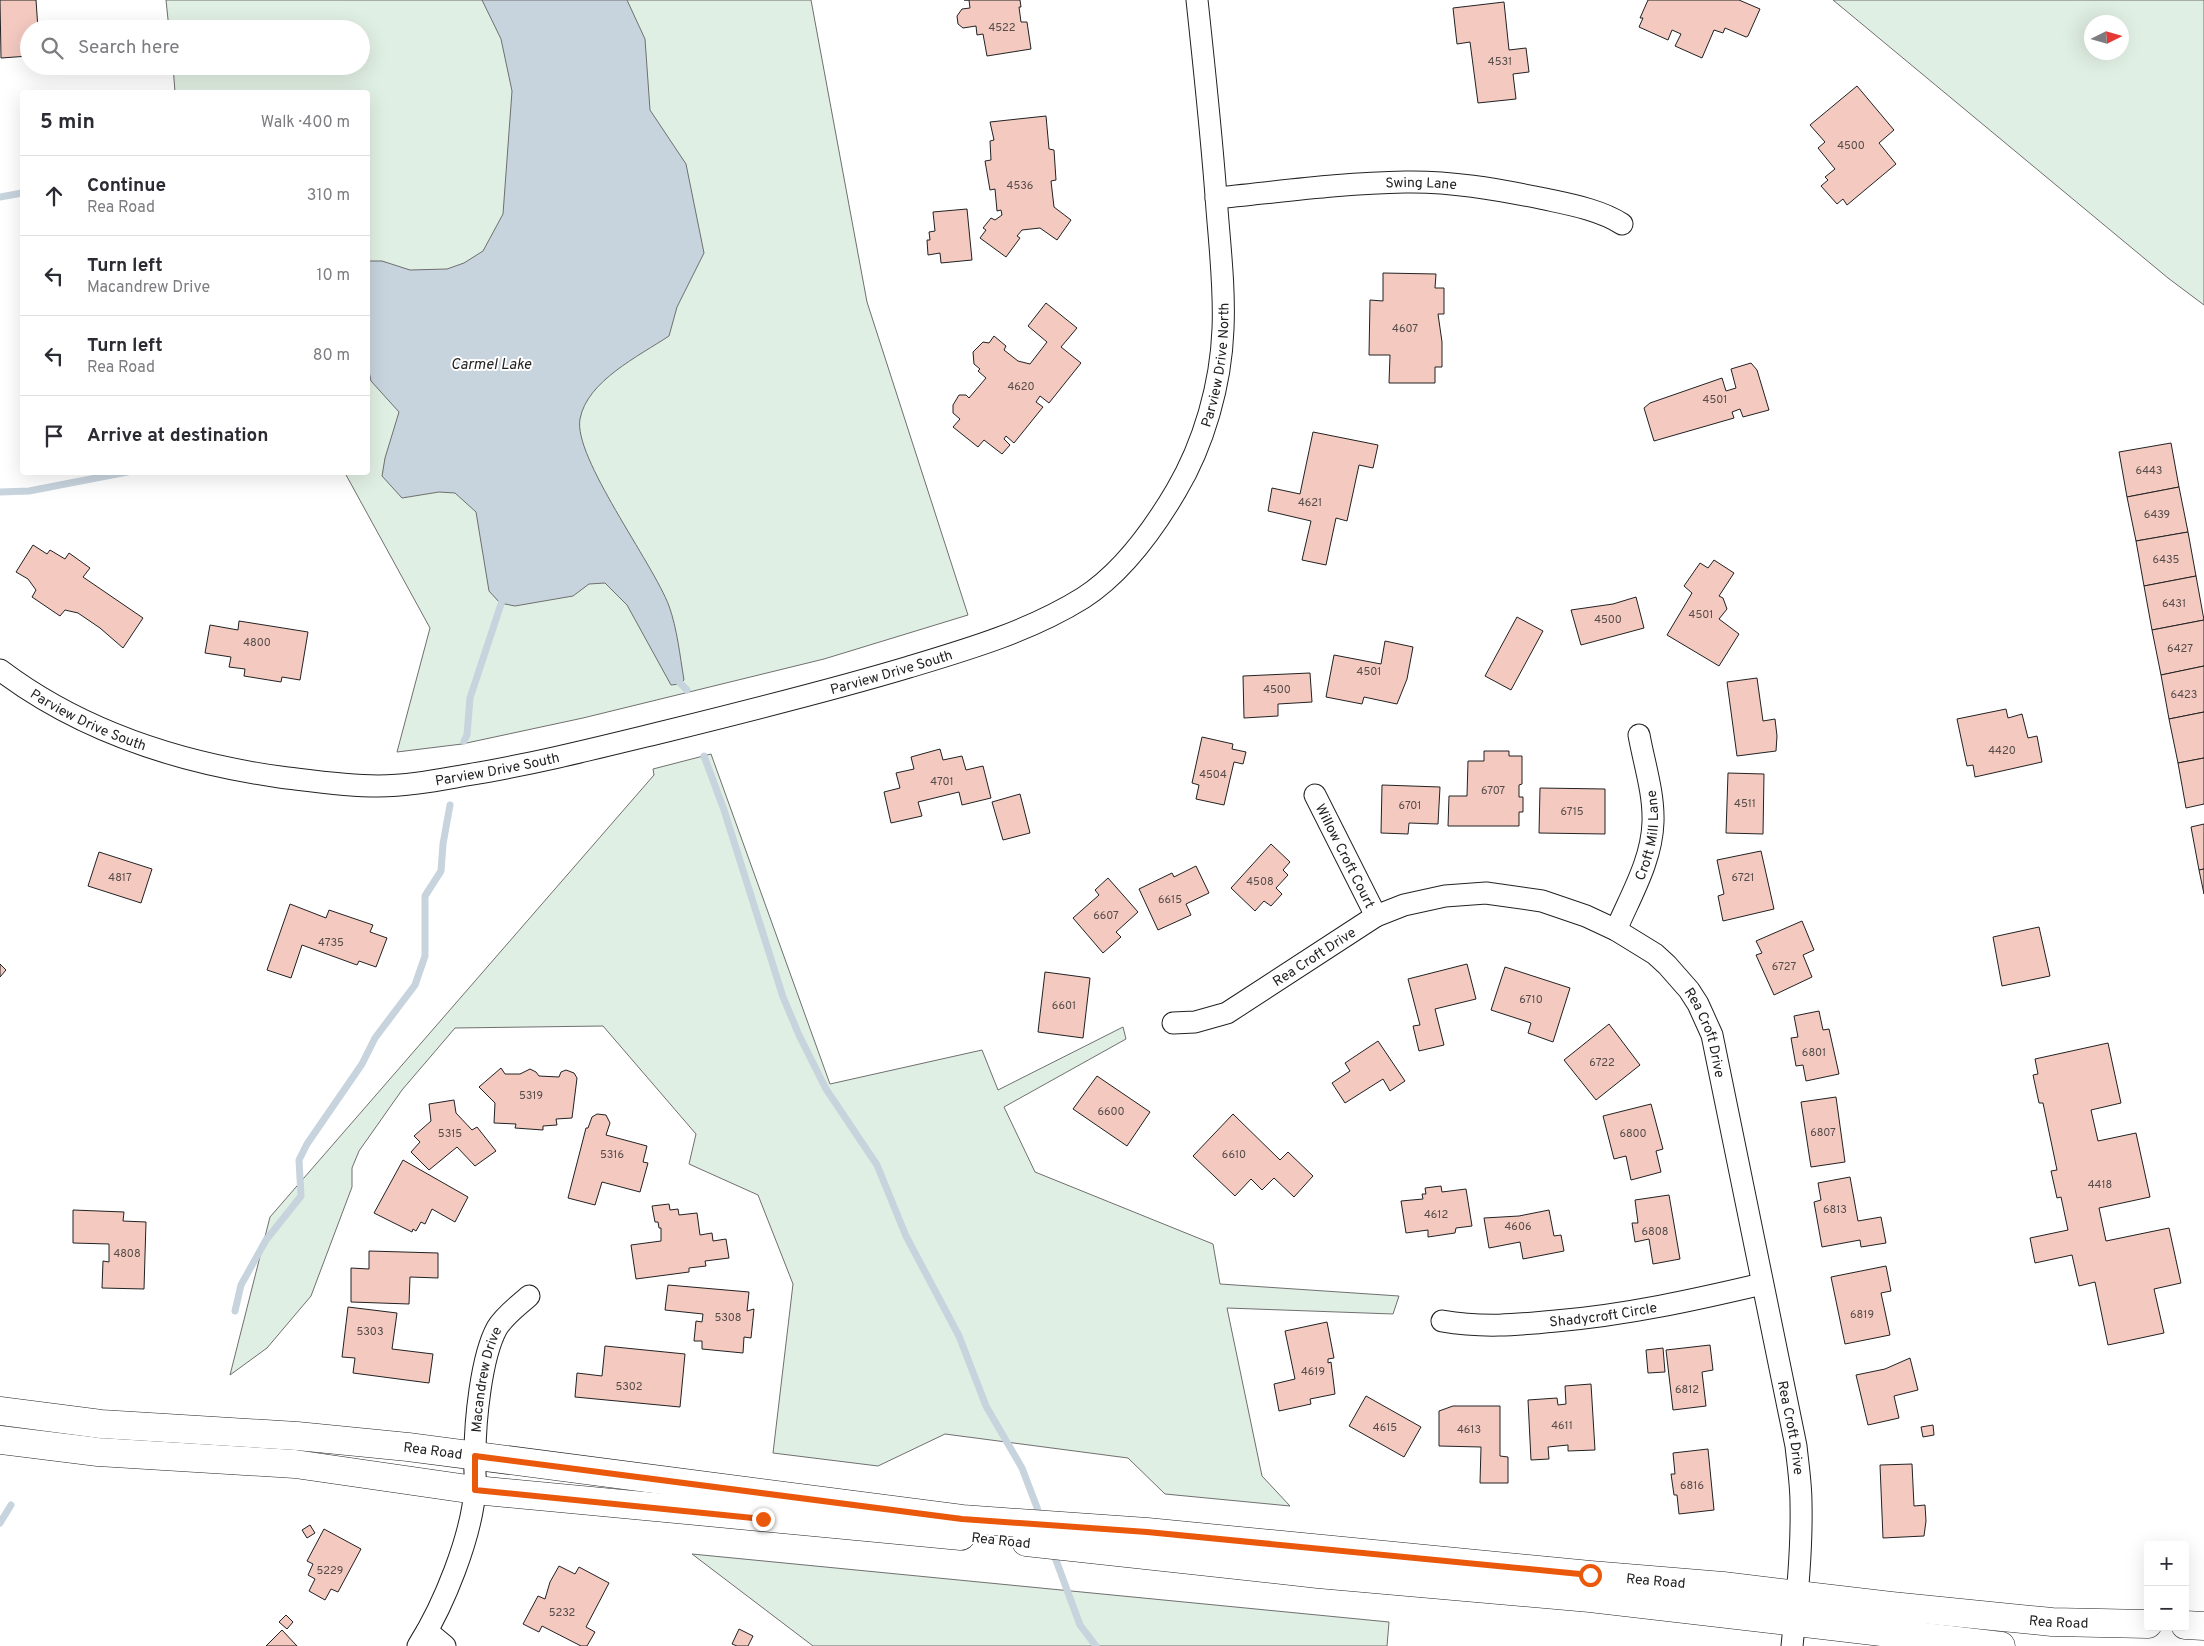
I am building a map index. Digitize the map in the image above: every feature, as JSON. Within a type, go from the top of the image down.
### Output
[{"type":"main road","name":"Rea Road","points":[[0,1411],[101,1424],[297,1436],[475,1456],[964,1528]]},
{"type":"main road","name":"Rea Road","points":[[0,1440],[98,1452],[295,1464],[475,1490],[1150,1544],[1723,1586],[1795,1621],[2001,1646]]},
{"type":"main road","name":"Rea Road","points":[[1795,1621],[2144,1624]]},
{"type":"main road","points":[[2189,1625],[2204,1626]]},
{"type":"street","name":"Parview Drive North","points":[[1002,636],[1048,618],[1086,596],[1104,582],[1150,531],[1177,489],[1207,421],[1218,371],[1223,331],[1222,278],[1197,0]]},
{"type":"street","name":"Swing Lane","points":[[1216,198],[1342,186],[1435,182],[1488,187],[1550,200],[1609,215],[1622,224]]},
{"type":"street","name":"Parview Drive South","points":[[0,670],[40,698],[94,726],[176,757],[252,773],[317,782],[380,786],[434,781],[504,769],[593,749],[834,690],[970,648],[1002,636]]},
{"type":"street","name":"Croft Mill Lane","points":[[1616,930],[1649,852],[1653,823],[1653,808],[1639,735]]},
{"type":"street","name":"Willow Croft Court","points":[[1315,795],[1376,916]]},
{"type":"street","name":"Rea Croft Drive","points":[[1173,1023],[1195,1022],[1227,1013],[1376,916],[1404,905],[1445,896],[1486,893],[1542,901],[1586,916],[1616,930],[1668,964],[1698,1004],[1712,1035],[1796,1446],[1801,1502],[1795,1621]]},
{"type":"street","name":"Shadycroft Circle","points":[[1442,1321],[1475,1326],[1518,1325],[1592,1318],[1671,1306],[1762,1284]]},
{"type":"street","name":"Macandrew Drive","points":[[422,1639],[450,1582],[462,1547],[475,1490],[475,1456],[482,1380],[496,1329],[506,1315],[529,1296]]},
{"type":"street","points":[[422,1639],[445,1646]]},
{"type":"green space","points":[[166,0],[811,0],[867,302],[968,615],[824,659],[583,718],[462,744],[397,752],[430,628],[346,475],[370,475],[370,90],[175,90],[174,75],[370,75],[370,20],[168,20]]},
{"type":"green space","points":[[1833,0],[2204,0],[2204,305],[2168,278]]},
{"type":"green space","points":[[711,754],[830,1084],[982,1050],[998,1090],[1123,1027],[1126,1039],[1004,1107],[1035,1172],[1213,1244],[1220,1284],[1399,1296],[1393,1314],[1227,1308],[1262,1476],[1290,1506],[1165,1494],[1128,1458],[945,1434],[878,1466],[773,1453],[793,1284],[758,1195],[689,1164],[696,1134],[603,1026],[455,1028],[402,1090],[359,1151],[352,1168],[352,1187],[311,1296],[267,1348],[230,1375],[270,1217],[654,775],[653,769]]},
{"type":"green space","points":[[692,1554],[1389,1622],[1387,1646],[813,1646]]},
{"type":"water","name":"Carmel Lake","points":[[482,0],[627,0],[645,39],[650,110],[686,164],[704,253],[677,307],[669,336],[603,381],[585,405],[580,419],[581,436],[601,484],[669,606],[684,680],[680,684],[671,685],[627,605],[605,583],[589,584],[573,596],[515,606],[500,603],[489,591],[476,512],[455,493],[439,492],[402,498],[382,476],[385,458],[399,412],[371,381],[370,376],[370,261],[382,261],[410,270],[447,269],[464,263],[483,251],[503,214],[512,91],[501,39]]},
{"type":"building","points":[[0,0],[36,0],[37,20],[20,20],[20,57],[1,58]]},
{"type":"building","points":[[969,0],[1020,0],[1021,22],[1027,22],[1031,49],[987,56],[983,34],[977,35],[976,26],[963,28],[958,24],[957,16],[962,9],[970,8]]},
{"type":"building","points":[[1648,0],[1739,0],[1760,9],[1746,37],[1725,28],[1723,33],[1714,30],[1702,58],[1675,46],[1681,34],[1672,30],[1668,40],[1639,27],[1643,18],[1640,18]]},
{"type":"building","points":[[1504,2],[1509,50],[1526,48],[1529,72],[1513,74],[1516,99],[1478,103],[1470,42],[1457,44],[1453,8]]},
{"type":"building","points":[[1857,86],[1894,130],[1879,143],[1896,164],[1847,205],[1843,199],[1837,204],[1821,186],[1828,180],[1825,177],[1835,169],[1818,148],[1825,142],[1810,125]]},
{"type":"building","points":[[1046,116],[1049,149],[1054,150],[1056,180],[1051,181],[1054,207],[1071,220],[1057,240],[1040,228],[1022,230],[1017,236],[1020,238],[1006,257],[980,238],[986,230],[983,228],[991,218],[995,220],[1002,215],[1001,210],[997,211],[995,189],[990,190],[985,161],[991,160],[990,141],[994,140],[990,122]]},
{"type":"building","points":[[967,209],[972,260],[941,263],[940,253],[928,255],[927,240],[930,240],[929,232],[935,231],[933,212]]},
{"type":"building","points":[[1383,273],[1436,274],[1435,288],[1444,288],[1444,314],[1438,314],[1442,342],[1442,367],[1435,367],[1435,383],[1389,383],[1390,355],[1369,355],[1370,300],[1383,301]]},
{"type":"building","points":[[1046,303],[1077,328],[1061,347],[1081,363],[1049,403],[1040,396],[1036,402],[1043,407],[1014,443],[1006,436],[1004,439],[1010,445],[1002,454],[984,440],[978,447],[953,427],[960,419],[953,413],[953,405],[959,395],[966,395],[969,398],[986,378],[978,371],[980,369],[974,364],[973,352],[983,342],[989,343],[994,336],[1006,346],[1004,350],[1018,361],[1030,364],[1047,342],[1028,326]]},
{"type":"building","points":[[1751,363],[1757,370],[1769,410],[1743,417],[1740,409],[1732,412],[1734,418],[1654,441],[1644,408],[1650,403],[1722,378],[1726,391],[1736,388],[1731,369]]},
{"type":"building","points":[[1313,432],[1378,445],[1373,468],[1359,465],[1347,521],[1336,518],[1326,565],[1302,560],[1311,521],[1268,511],[1272,488],[1300,494]]},
{"type":"building","points":[[2171,443],[2179,487],[2127,497],[2119,452]]},
{"type":"building","points":[[2179,487],[2188,532],[2136,541],[2127,497]]},
{"type":"building","points":[[2188,532],[2196,576],[2144,586],[2136,541]]},
{"type":"building","points":[[33,545],[47,554],[50,550],[65,559],[69,553],[90,568],[83,577],[143,618],[123,648],[100,628],[78,613],[65,610],[60,616],[32,597],[36,590],[28,579],[16,572]]},
{"type":"building","points":[[1714,560],[1734,573],[1719,596],[1723,598],[1727,609],[1719,619],[1739,634],[1719,666],[1667,635],[1692,593],[1684,586],[1700,563],[1708,568]]},
{"type":"building","points":[[2196,576],[2204,620],[2152,630],[2144,586]]},
{"type":"building","points":[[1636,597],[1644,628],[1581,645],[1571,610],[1613,604]]},
{"type":"building","points":[[1517,617],[1543,631],[1511,690],[1485,676]]},
{"type":"building","points":[[2204,620],[2204,666],[2161,675],[2152,630]]},
{"type":"building","points":[[239,621],[308,632],[300,680],[282,677],[281,682],[244,676],[245,669],[229,667],[231,657],[205,653],[210,625],[238,630]]},
{"type":"building","points":[[1385,641],[1413,647],[1407,679],[1397,704],[1364,697],[1362,704],[1326,697],[1334,655],[1381,664]]},
{"type":"building","points":[[2204,666],[2204,712],[2169,719],[2161,675]]},
{"type":"building","points":[[1310,673],[1312,702],[1278,704],[1278,716],[1244,718],[1243,676]]},
{"type":"building","points":[[1757,678],[1763,721],[1775,719],[1776,751],[1737,756],[1727,682]]},
{"type":"building","points":[[2006,709],[2008,718],[2022,714],[2028,738],[2037,736],[2042,762],[1975,777],[1973,765],[1967,766],[1957,719]]},
{"type":"building","points":[[2204,712],[2204,758],[2178,763],[2169,719]]},
{"type":"building","points":[[1202,737],[1233,744],[1232,749],[1246,752],[1243,764],[1234,762],[1224,805],[1196,799],[1199,785],[1192,783]]},
{"type":"building","points":[[940,749],[943,760],[962,756],[966,770],[983,766],[991,798],[962,805],[959,792],[918,802],[922,816],[891,823],[884,792],[900,788],[896,773],[914,769],[911,757]]},
{"type":"building","points":[[1484,751],[1509,751],[1509,756],[1522,756],[1522,784],[1519,785],[1519,797],[1523,797],[1523,812],[1519,812],[1519,826],[1448,826],[1449,796],[1467,796],[1468,761],[1484,761]]},
{"type":"building","points":[[2204,758],[2204,804],[2186,808],[2178,763]]},
{"type":"building","points":[[1728,773],[1764,774],[1763,834],[1726,833]]},
{"type":"building","points":[[1382,785],[1440,787],[1438,824],[1409,823],[1408,834],[1381,833]]},
{"type":"building","points":[[1540,788],[1605,789],[1605,834],[1539,833]]},
{"type":"building","points":[[1020,794],[1030,833],[1003,840],[992,802]]},
{"type":"building","points":[[2204,824],[2204,869],[2199,870],[2191,827]]},
{"type":"building","points":[[1271,844],[1290,862],[1283,870],[1288,875],[1276,888],[1282,894],[1271,906],[1264,901],[1255,911],[1231,888]]},
{"type":"building","points":[[1761,851],[1774,909],[1723,921],[1718,896],[1724,894],[1717,860]]},
{"type":"building","points":[[99,852],[152,869],[141,903],[88,886]]},
{"type":"building","points":[[1196,866],[1209,893],[1186,904],[1191,915],[1158,930],[1139,889],[1172,873],[1174,877]]},
{"type":"building","points":[[2204,869],[2204,894],[2199,870]]},
{"type":"building","points":[[1108,878],[1138,912],[1116,932],[1121,937],[1103,953],[1073,918],[1099,895],[1095,890]]},
{"type":"building","points":[[290,904],[326,918],[329,910],[373,925],[370,932],[387,938],[376,967],[359,961],[357,965],[302,945],[291,978],[267,970]]},
{"type":"building","points":[[1802,921],[1814,950],[1803,955],[1812,977],[1774,995],[1756,955],[1762,953],[1756,941]]},
{"type":"building","points":[[2039,927],[2050,976],[2002,986],[1993,937]]},
{"type":"building","points":[[0,964],[6,970],[0,977]]},
{"type":"building","points":[[1467,964],[1476,999],[1435,1009],[1444,1045],[1419,1051],[1413,1026],[1420,1025],[1408,979]]},
{"type":"building","points":[[1505,967],[1570,988],[1553,1042],[1528,1033],[1531,1023],[1491,1010]]},
{"type":"building","points":[[1045,972],[1090,978],[1083,1038],[1038,1032]]},
{"type":"building","points":[[1819,1011],[1823,1030],[1829,1029],[1839,1074],[1806,1081],[1803,1065],[1796,1066],[1791,1038],[1798,1037],[1794,1016]]},
{"type":"building","points":[[1609,1024],[1640,1065],[1596,1100],[1564,1060]]},
{"type":"building","points":[[1378,1041],[1405,1081],[1390,1091],[1383,1079],[1345,1103],[1332,1083],[1350,1071],[1345,1063]]},
{"type":"building","points":[[2108,1043],[2121,1103],[2091,1110],[2098,1141],[2136,1133],[2150,1197],[2099,1208],[2106,1241],[2169,1228],[2181,1283],[2154,1289],[2164,1333],[2108,1345],[2095,1282],[2079,1286],[2072,1255],[2035,1263],[2030,1238],[2068,1230],[2061,1197],[2057,1198],[2051,1171],[2057,1170],[2043,1103],[2039,1103],[2033,1075],[2038,1074],[2035,1059]]},
{"type":"building","points":[[501,1068],[505,1074],[520,1074],[530,1069],[539,1076],[559,1077],[561,1072],[566,1070],[574,1073],[577,1078],[572,1118],[556,1119],[557,1125],[543,1126],[543,1130],[515,1128],[516,1124],[494,1123],[495,1103],[479,1087]]},
{"type":"building","points":[[1097,1076],[1150,1112],[1127,1146],[1073,1109]]},
{"type":"building","points":[[1836,1097],[1845,1162],[1811,1167],[1801,1102]]},
{"type":"building","points":[[454,1100],[456,1113],[472,1130],[477,1127],[496,1151],[475,1166],[457,1147],[429,1170],[411,1152],[420,1142],[414,1136],[431,1121],[429,1104]]},
{"type":"building","points":[[1651,1104],[1663,1149],[1656,1151],[1661,1172],[1631,1180],[1626,1156],[1614,1159],[1603,1116]]},
{"type":"building","points":[[597,1114],[606,1115],[610,1123],[606,1135],[647,1146],[643,1162],[648,1163],[640,1192],[602,1182],[595,1205],[568,1198],[586,1128],[588,1128],[592,1117]]},
{"type":"building","points":[[1233,1114],[1280,1160],[1288,1152],[1313,1176],[1294,1197],[1274,1178],[1262,1190],[1251,1179],[1235,1196],[1193,1156]]},
{"type":"building","points":[[403,1160],[468,1197],[455,1222],[432,1209],[425,1224],[421,1222],[416,1231],[413,1229],[412,1232],[374,1213]]},
{"type":"building","points":[[1850,1177],[1858,1221],[1881,1217],[1886,1243],[1861,1247],[1860,1240],[1822,1247],[1814,1202],[1821,1200],[1818,1183]]},
{"type":"building","points":[[1441,1186],[1442,1192],[1466,1189],[1472,1226],[1456,1228],[1455,1233],[1428,1237],[1428,1230],[1406,1233],[1401,1201],[1423,1199],[1422,1194],[1426,1194],[1425,1188]]},
{"type":"building","points":[[1669,1195],[1680,1259],[1653,1264],[1649,1239],[1635,1242],[1632,1223],[1638,1223],[1635,1200]]},
{"type":"building","points":[[669,1204],[670,1210],[678,1209],[679,1215],[697,1213],[700,1235],[712,1233],[713,1241],[726,1239],[729,1258],[705,1261],[706,1266],[689,1268],[689,1272],[636,1279],[631,1245],[661,1241],[661,1228],[659,1228],[658,1222],[655,1222],[652,1206]]},
{"type":"building","points":[[73,1210],[124,1212],[123,1221],[146,1222],[144,1289],[102,1288],[103,1261],[109,1262],[109,1244],[73,1243]]},
{"type":"building","points":[[1549,1210],[1554,1236],[1561,1235],[1564,1251],[1523,1259],[1520,1242],[1489,1248],[1484,1218],[1519,1216]]},
{"type":"building","points":[[369,1251],[438,1253],[438,1278],[410,1277],[409,1304],[351,1302],[351,1268],[369,1269]]},
{"type":"building","points":[[1886,1266],[1891,1291],[1881,1293],[1890,1335],[1845,1344],[1831,1277]]},
{"type":"building","points":[[668,1285],[749,1292],[747,1311],[754,1309],[751,1338],[744,1337],[743,1353],[702,1349],[702,1341],[694,1341],[696,1321],[702,1322],[703,1314],[665,1310]]},
{"type":"building","points":[[348,1307],[397,1313],[392,1349],[433,1354],[429,1383],[353,1373],[355,1358],[342,1357]]},
{"type":"building","points":[[1327,1322],[1334,1358],[1328,1359],[1328,1363],[1331,1362],[1335,1394],[1310,1399],[1311,1404],[1279,1411],[1274,1384],[1295,1379],[1285,1331]]},
{"type":"building","points":[[1710,1345],[1713,1370],[1702,1372],[1706,1406],[1673,1410],[1666,1350]]},
{"type":"building","points":[[605,1346],[685,1354],[680,1407],[575,1397],[577,1373],[602,1376]]},
{"type":"building","points":[[1663,1348],[1665,1372],[1648,1373],[1646,1350]]},
{"type":"building","points":[[1910,1358],[1918,1390],[1894,1396],[1899,1418],[1868,1425],[1856,1375],[1885,1369]]},
{"type":"building","points":[[1591,1384],[1595,1450],[1568,1451],[1568,1445],[1548,1447],[1549,1459],[1531,1460],[1528,1400],[1557,1398],[1558,1405],[1566,1404],[1565,1386]]},
{"type":"building","points":[[1366,1396],[1421,1427],[1404,1457],[1349,1426]]},
{"type":"building","points":[[1453,1406],[1500,1406],[1500,1456],[1508,1457],[1508,1483],[1480,1483],[1481,1447],[1439,1446],[1439,1411]]},
{"type":"building","points":[[1933,1425],[1934,1435],[1923,1437],[1921,1427]]},
{"type":"building","points":[[1708,1449],[1714,1510],[1679,1514],[1677,1495],[1674,1495],[1671,1474],[1675,1474],[1673,1453]]},
{"type":"building","points":[[1912,1464],[1914,1506],[1925,1505],[1926,1521],[1924,1536],[1883,1538],[1880,1465]]},
{"type":"building","points":[[310,1525],[315,1533],[307,1538],[302,1530]]},
{"type":"building","points":[[324,1529],[361,1549],[338,1592],[331,1589],[325,1600],[309,1591],[315,1579],[308,1575],[313,1564],[307,1561]]},
{"type":"building","points":[[559,1566],[575,1574],[579,1567],[609,1583],[586,1627],[595,1632],[587,1646],[581,1646],[542,1626],[539,1632],[523,1624],[538,1596],[545,1599],[550,1582]]},
{"type":"building","points":[[286,1615],[293,1622],[287,1629],[279,1622]]},
{"type":"building","points":[[739,1629],[753,1636],[748,1646],[732,1644]]},
{"type":"building","points":[[282,1630],[297,1646],[266,1646]]},
{"type":"waterway","points":[[0,197],[20,193]]},
{"type":"waterway","points":[[0,492],[29,491],[112,475]]},
{"type":"waterway","points":[[464,741],[467,735],[470,698],[504,595]]},
{"type":"waterway","points":[[675,678],[687,690]]},
{"type":"waterway","points":[[704,756],[724,810],[783,997],[799,1035],[826,1089],[877,1165],[906,1236],[959,1336],[986,1406],[1022,1468],[1041,1518]]},
{"type":"waterway","points":[[235,1311],[241,1285],[266,1240],[301,1196],[299,1160],[307,1144],[362,1064],[375,1038],[415,985],[425,956],[425,896],[441,871],[443,844],[450,805]]},
{"type":"waterway","points":[[0,1523],[11,1505]]},
{"type":"waterway","points":[[1053,1552],[1080,1625],[1096,1646]]},
{"type":"route","points":[[763,1519],[475,1490],[475,1456],[920,1512],[962,1519],[1147,1532],[1590,1575]]}]
